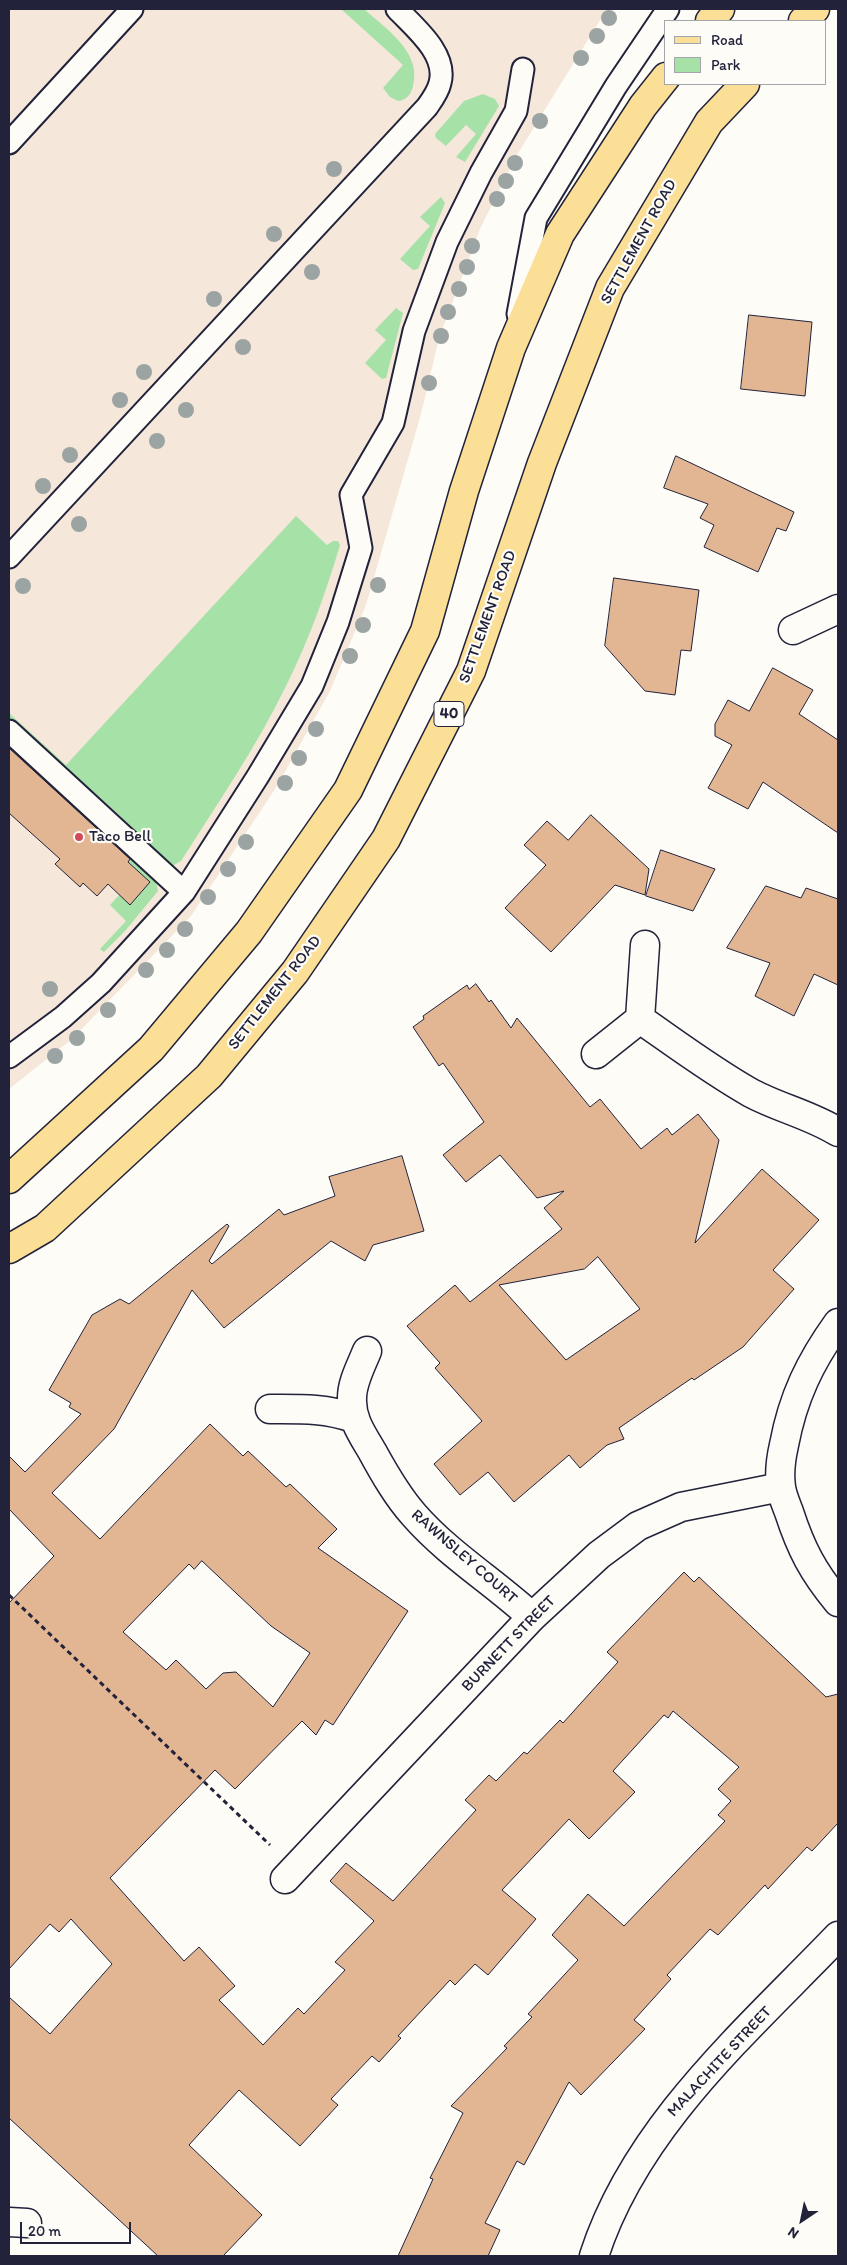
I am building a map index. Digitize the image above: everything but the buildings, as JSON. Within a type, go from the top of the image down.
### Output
[{"type":"main road","points":[[711,20],[720,9]]},
{"type":"main road","points":[[804,20],[815,9]]},
{"type":"main road","points":[[9,1178],[151,1049],[249,932],[348,790],[425,631],[464,491],[511,348],[560,234],[642,106],[664,79]]},
{"type":"main road","name":"SETTLEMENT ROAD","points":[[9,1249],[45,1228],[210,1076],[295,972],[386,839],[471,671],[542,463],[610,288],[709,122],[743,85]]},
{"type":"street","points":[[793,630],[838,609]]},
{"type":"street","points":[[596,1054],[640,1019],[645,945]]},
{"type":"street","points":[[640,1019],[712,1069],[753,1093],[821,1122],[838,1132]]},
{"type":"street","points":[[838,1323],[820,1348],[798,1391],[781,1460],[781,1487],[800,1547],[820,1581],[838,1602]]},
{"type":"street","points":[[270,1409],[326,1411],[353,1418],[352,1398],[354,1384],[367,1351]]},
{"type":"street","name":"RAWNSLEY COURT","points":[[353,1418],[395,1491],[414,1515],[445,1545],[506,1593],[532,1617]]},
{"type":"street","name":"BURNETT STREET","points":[[291,1874],[532,1617],[599,1555],[638,1526],[681,1507],[781,1487]]},
{"type":"street","name":"MALACHITE STREET","points":[[594,2256],[600,2236],[626,2182],[664,2124],[693,2088],[838,1936]]},
{"type":"lane","points":[[9,143],[132,9]]},
{"type":"lane","points":[[9,557],[427,107],[441,82],[441,70],[428,42],[397,9]]},
{"type":"lane","points":[[511,348],[536,218],[616,86],[668,9]]},
{"type":"lane","points":[[9,1057],[63,1017],[101,983],[184,892],[312,686],[338,622],[361,548],[351,495],[393,423],[414,331],[444,250],[481,173],[516,111],[523,69]]},
{"type":"lane","points":[[9,731],[184,892]]},
{"type":"path","points":[[9,1595],[291,1874]]},
{"type":"shaded area","points":[[9,9],[607,9],[515,158],[480,229],[439,338],[421,414],[366,605],[330,691],[277,786],[191,916],[72,1039],[9,1089]]},
{"type":"green space","points":[[341,9],[364,9],[400,42],[412,62],[414,74],[412,89],[406,98],[398,101],[390,97],[383,88],[403,65]]},
{"type":"green space","points":[[483,94],[495,99],[499,106],[465,162],[456,157],[476,134],[466,125],[446,146],[436,138],[435,134],[464,101]]},
{"type":"green space","points":[[441,197],[445,203],[418,269],[413,270],[400,259],[430,226],[420,217]]},
{"type":"green space","points":[[396,308],[403,313],[386,378],[382,379],[365,363],[386,340],[375,330]]},
{"type":"green space","points":[[296,516],[327,545],[333,541],[338,541],[340,545],[316,616],[287,684],[250,752],[181,861],[174,865],[167,864],[130,830],[132,827],[95,793],[92,795],[9,719],[9,713],[66,765]]},
{"type":"green space","points":[[131,858],[156,881],[158,891],[125,931],[104,952],[100,949],[126,921],[110,905],[119,895],[130,904],[150,882],[128,862]]},
{"type":"place","name":"Taco Bell","points":[[79,837]]}]
